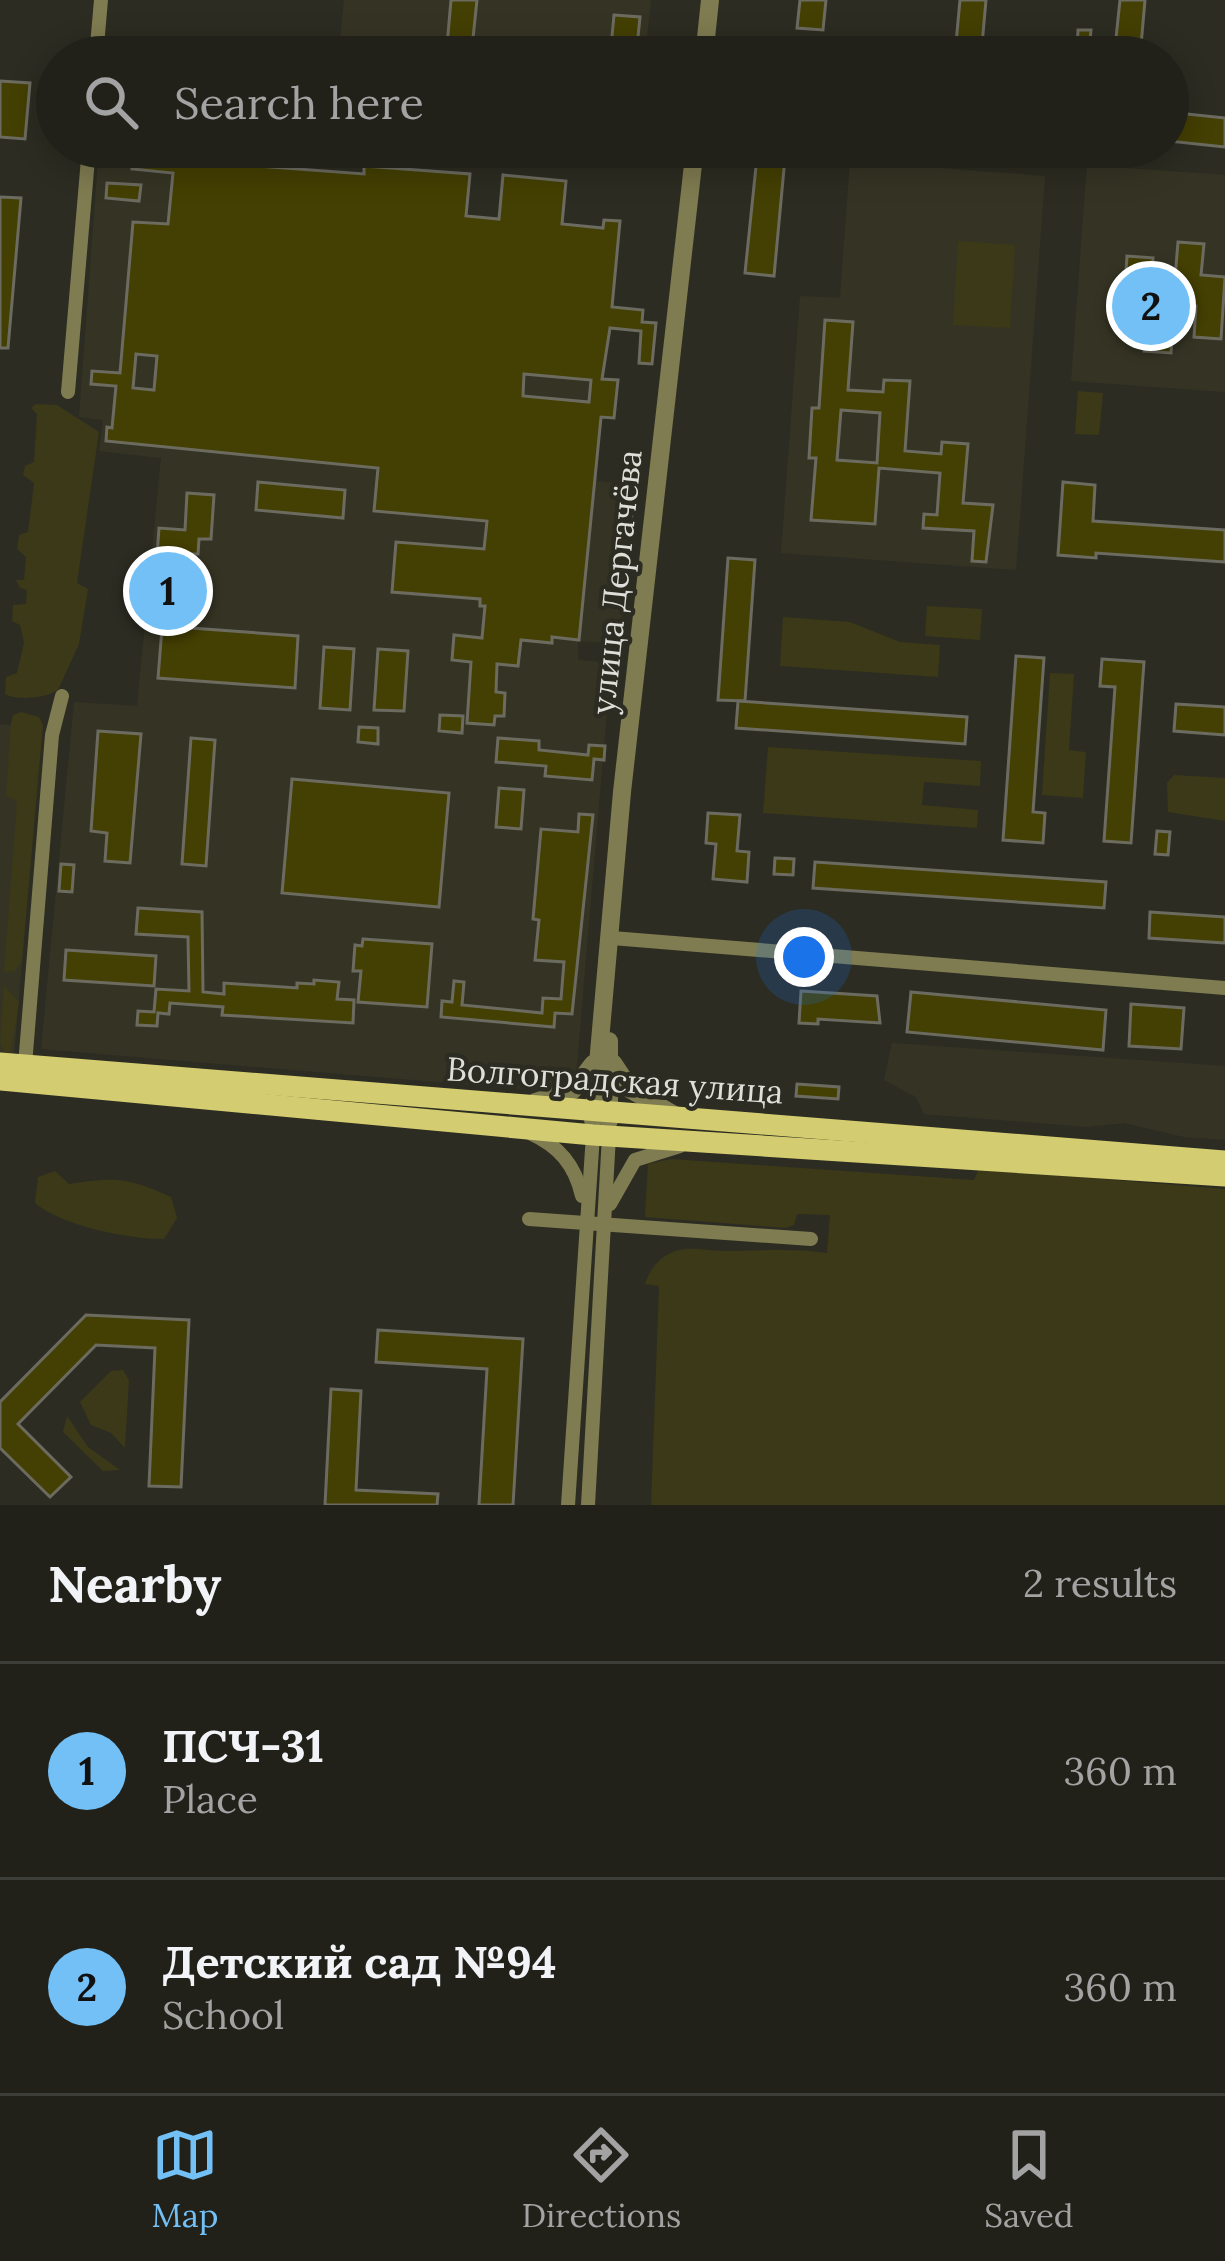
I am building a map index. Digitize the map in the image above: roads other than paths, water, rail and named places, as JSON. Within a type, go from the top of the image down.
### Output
[{"type":"main road","name":"Волгоградская улица","points":[[0,1063],[601,1125],[700,1142],[1225,1176]]},
{"type":"main road","name":"Волгоградская улица","points":[[0,1080],[512,1116]]},
{"type":"main road","name":"Волгоградская улица","points":[[601,1125],[682,1119],[1225,1161]]},
{"type":"street","points":[[98,36],[101,0]]},
{"type":"street","points":[[706,36],[710,0]]},
{"type":"street","points":[[68,392],[87,168]]},
{"type":"street","name":"улица Дергачёва","points":[[588,1505],[605,1220],[604,1024],[622,792],[693,168]]},
{"type":"street","points":[[25,1064],[52,735],[62,696]]},
{"type":"street","points":[[612,938],[1225,988]]},
{"type":"street","points":[[512,1116],[573,1090],[604,1053],[631,1090],[682,1119]]},
{"type":"street","points":[[512,1116],[570,1162],[577,1174],[585,1220]]},
{"type":"street","name":"улица Дергачёва","points":[[568,1505],[585,1220],[601,1125]]},
{"type":"street","points":[[605,1220],[635,1160],[700,1142]]},
{"type":"street","points":[[529,1219],[605,1220],[811,1239]]},
{"type":"place","name":"Детский сад №94","points":[[1151,306]]},
{"type":"place","name":"ПСЧ-31","points":[[168,591]]}]
